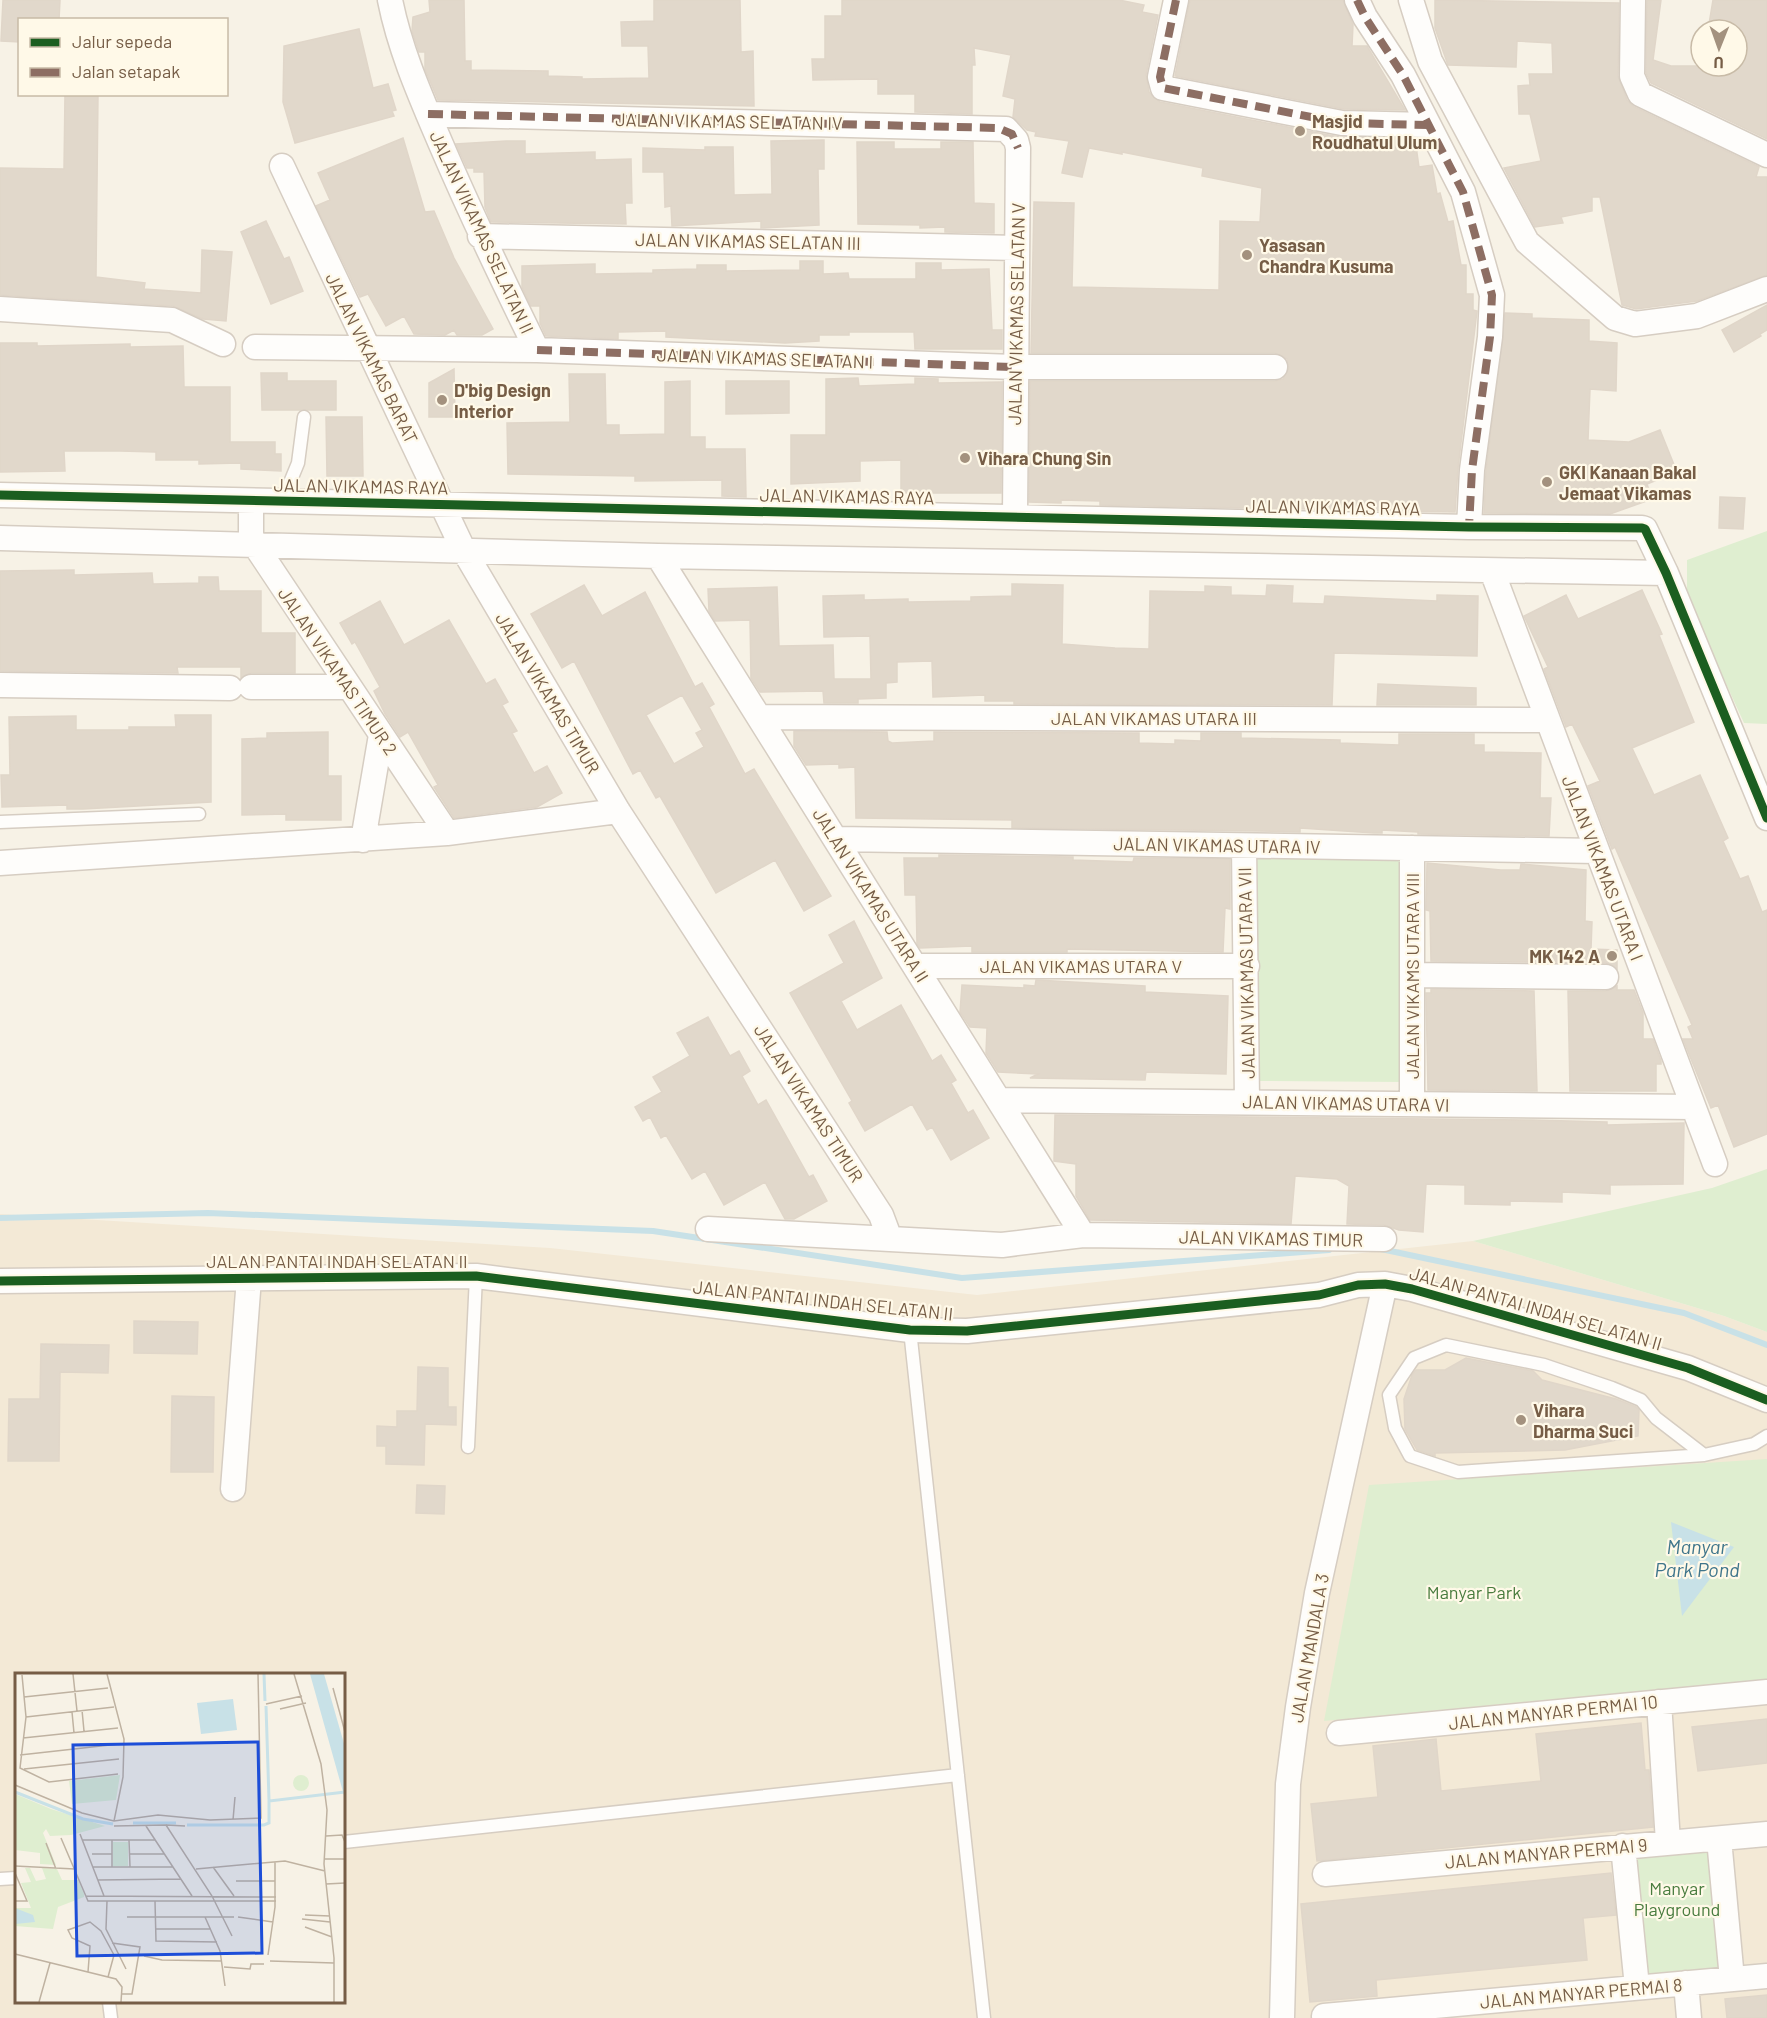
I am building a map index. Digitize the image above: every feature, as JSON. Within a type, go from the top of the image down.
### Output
[{"type":"street","name":"JALAN VIKAMAS SELATAN II","points":[[390,0],[401,48],[428,114],[480,236],[537,350]]},
{"type":"street","points":[[1176,0],[1160,77],[1163,88],[1342,123],[1428,125]]},
{"type":"street","points":[[1357,0],[1365,17],[1403,75],[1463,192],[1492,295],[1490,337],[1472,470],[1469,527]]},
{"type":"street","points":[[1411,0],[1430,61],[1527,242],[1615,318],[1635,324],[1689,317],[1767,289]]},
{"type":"street","points":[[1633,0],[1632,76],[1640,94],[1767,155]]},
{"type":"street","name":"JALAN VIKAMAS SELATAN IV","points":[[428,114],[998,128],[1012,134],[1018,148]]},
{"type":"street","name":"JALAN VIKAMAS SELATAN V","points":[[1015,516],[1014,367],[1018,148]]},
{"type":"street","name":"JALAN VIKAMAS BARAT","points":[[282,166],[460,544]]},
{"type":"street","name":"JALAN VIKAMAS SELATAN III","points":[[480,236],[1017,248]]},
{"type":"street","points":[[0,309],[172,320],[223,344]]},
{"type":"street","name":"JALAN VIKAMAS SELATAN I","points":[[255,347],[537,350],[1014,367],[1275,367]]},
{"type":"street","name":"JALAN VIKAMAS RAYA","points":[[0,495],[250,506],[282,502],[444,508],[1015,516],[1469,527],[1641,528],[1647,534],[1665,569],[1767,818]]},
{"type":"street","points":[[250,506],[253,540]]},
{"type":"street","points":[[0,538],[460,544],[658,556],[1492,571],[1665,569]]},
{"type":"street","name":"JALAN VIKAMAS TIMUR 2","points":[[253,540],[348,687],[447,833]]},
{"type":"street","name":"JALAN VIKAMAS TIMUR","points":[[460,544],[618,811],[874,1205],[890,1239],[1002,1245],[1083,1235],[1384,1239]]},
{"type":"street","name":"JALAN VIKAMAS UTARA II","points":[[658,556],[1083,1235]]},
{"type":"street","name":"JALAN VIKAMAS UTARA I","points":[[1492,571],[1715,1164]]},
{"type":"street","points":[[0,685],[348,687]]},
{"type":"street","name":"JALAN VIKAMAS UTARA III","points":[[760,717],[1548,720]]},
{"type":"street","points":[[363,840],[381,735]]},
{"type":"street","points":[[0,863],[447,833],[618,811]]},
{"type":"street","name":"JALAN VIKAMAS UTARA IV","points":[[836,839],[1597,851]]},
{"type":"street","name":"JALAN VIKAMAS UTARA VII","points":[[1244,846],[1247,1101]]},
{"type":"street","name":"JALAN VIKAMS UTARA VIII","points":[[1412,848],[1412,1104]]},
{"type":"street","name":"JALAN VIKAMAS UTARA V","points":[[915,966],[1247,966]]},
{"type":"street","points":[[1413,975],[1606,977]]},
{"type":"street","name":"JALAN VIKAMAS UTARA VI","points":[[999,1100],[1693,1107]]},
{"type":"street","points":[[708,1229],[890,1239]]},
{"type":"street","name":"JALAN PANTAI INDAH SELATAN II","points":[[0,1281],[477,1276],[910,1330],[989,1329],[1319,1295],[1358,1285],[1385,1284],[1435,1294],[1688,1368],[1767,1400]]},
{"type":"street","points":[[233,1489],[249,1278]]},
{"type":"street","name":"JALAN MANDALA 3","points":[[1282,2018],[1288,1784],[1298,1707],[1320,1582],[1385,1284]]},
{"type":"street","name":"JALAN MANYAR PERMAI 10","points":[[1339,1733],[1767,1692]]},
{"type":"street","points":[[1659,1702],[1668,1842]]},
{"type":"street","name":"JALAN MANYAR PERMAI 9","points":[[1325,1874],[1767,1834]]},
{"type":"street","points":[[1719,1839],[1732,1979]]},
{"type":"street","points":[[1623,1846],[1637,1987]]},
{"type":"street","name":"JALAN MANYAR PERMAI 8","points":[[1324,2016],[1767,1976]]},
{"type":"street","points":[[1686,1983],[1689,2018]]},
{"type":"lane","points":[[282,502],[298,463],[304,417]]},
{"type":"lane","points":[[0,822],[200,814]]},
{"type":"lane","points":[[468,1447],[477,1276]]},
{"type":"lane","points":[[910,1330],[984,2018]]},
{"type":"lane","points":[[1704,1455],[1656,1418],[1641,1400],[1544,1365],[1446,1345],[1414,1358],[1389,1395],[1395,1428],[1410,1456],[1458,1472],[1704,1455],[1755,1444],[1767,1436]]},
{"type":"lane","points":[[345,1842],[958,1775]]},
{"type":"lane","points":[[0,1879],[15,1878]]},
{"type":"lane","points":[[109,2003],[111,2018]]},
{"type":"shaded area","points":[[0,1214],[550,1248],[977,1295],[1473,1241],[1724,1316],[1767,1332],[1767,2018],[0,2018]]},
{"type":"green space","points":[[1767,531],[1767,724],[1744,723],[1687,598],[1687,560]]},
{"type":"green space","points":[[1257,850],[1404,851],[1404,1082],[1256,1081]]},
{"type":"green space","points":[[1767,1169],[1767,1332],[1724,1316],[1473,1241],[1712,1188]]},
{"type":"green space","name":"Manyar Park","points":[[1767,1459],[1767,1679],[1324,1721],[1369,1485]]},
{"type":"green space","name":"Manyar Playground","points":[[1709,1845],[1727,1976],[1641,1983],[1629,1852]]},
{"type":"water","name":"Manyar Park Pond","points":[[1671,1522],[1734,1547],[1682,1616]]},
{"type":"building","points":[[3,0],[60,0],[59,18],[18,18],[18,42],[1,41]]},
{"type":"building","points":[[429,0],[464,0],[465,61],[471,61],[471,70],[548,71],[548,76],[582,77],[582,79],[649,78],[648,46],[622,46],[621,22],[654,21],[654,0],[740,0],[741,52],[753,51],[754,106],[438,100],[425,69],[425,52],[419,52],[412,31],[413,17],[430,12]]},
{"type":"building","points":[[842,0],[1119,0],[1144,5],[1142,12],[1158,15],[1146,75],[1149,92],[1160,102],[1339,137],[1415,139],[1419,167],[1432,165],[1437,194],[1440,193],[1448,222],[1453,221],[1461,265],[1466,265],[1466,294],[1473,294],[1473,310],[1477,311],[1458,468],[1455,512],[1100,505],[1100,501],[1061,500],[1061,503],[1029,502],[1030,381],[1275,381],[1283,379],[1289,368],[1287,359],[1275,353],[1031,353],[1034,202],[1074,203],[1072,287],[1219,290],[1220,221],[1260,222],[1262,188],[1202,176],[1203,168],[1089,148],[1082,177],[1062,173],[1069,141],[1035,136],[1036,132],[1027,130],[1013,117],[1015,99],[1003,96],[1011,55],[974,48],[972,114],[915,112],[915,94],[878,94],[878,79],[813,80],[812,59],[825,59],[825,16],[842,16]]},
{"type":"building","points":[[1190,0],[1343,0],[1353,25],[1352,46],[1367,46],[1405,110],[1344,109],[1175,76]]},
{"type":"building","points":[[1435,0],[1619,3],[1618,76],[1627,100],[1634,107],[1759,167],[1756,177],[1767,177],[1767,275],[1697,301],[1636,309],[1622,305],[1600,197],[1592,197],[1592,211],[1561,217],[1563,223],[1535,227],[1504,168],[1541,161],[1530,114],[1519,114],[1518,86],[1530,85],[1529,74],[1553,74],[1552,43],[1517,41],[1516,67],[1448,65],[1435,28]]},
{"type":"building","points":[[1647,0],[1661,0],[1653,60],[1671,66],[1689,66],[1689,78],[1749,78],[1749,18],[1710,18],[1713,0],[1767,0],[1767,139],[1651,83],[1646,73]]},
{"type":"building","points":[[359,29],[373,88],[388,84],[396,110],[392,111],[394,116],[295,143],[283,102],[284,46]]},
{"type":"building","points":[[65,96],[98,96],[96,277],[145,283],[144,289],[201,293],[202,250],[232,252],[226,321],[203,319],[173,306],[0,295],[0,168],[64,169]]},
{"type":"building","points":[[403,138],[425,212],[434,211],[454,258],[493,329],[482,335],[457,335],[454,330],[445,335],[414,334],[404,316],[386,326],[368,294],[360,297],[316,206],[330,200],[318,173]]},
{"type":"building","points":[[824,140],[824,169],[818,169],[819,225],[761,228],[761,221],[672,226],[671,206],[665,207],[664,172],[643,172],[643,148],[705,150],[705,147],[733,147],[734,195],[772,194],[771,141]]},
{"type":"building","points":[[525,141],[525,154],[595,152],[595,160],[631,159],[632,203],[625,203],[626,224],[491,222],[485,207],[484,172],[474,172],[474,168],[467,168],[456,144]]},
{"type":"building","points":[[857,142],[894,142],[894,149],[941,149],[941,142],[973,142],[974,203],[994,204],[994,233],[945,232],[945,227],[920,228],[920,225],[858,224]]},
{"type":"building","points":[[266,221],[284,259],[289,257],[303,291],[271,304],[241,232]]},
{"type":"building","points":[[800,261],[823,261],[823,274],[848,273],[849,279],[916,279],[916,263],[941,263],[941,270],[989,269],[992,330],[1002,330],[1002,349],[915,349],[914,332],[849,332],[849,335],[819,335],[819,341],[785,343],[666,337],[666,331],[618,332],[618,339],[546,336],[540,323],[540,306],[531,306],[522,287],[522,266],[595,264],[595,274],[653,273],[653,270],[697,269],[697,265],[726,265],[726,271],[800,270]]},
{"type":"building","points":[[1767,305],[1767,330],[1734,352],[1722,330]]},
{"type":"building","points":[[1505,313],[1532,314],[1532,318],[1589,320],[1589,341],[1617,343],[1616,391],[1590,389],[1588,440],[1629,442],[1660,430],[1677,472],[1647,484],[1652,499],[1610,514],[1484,513],[1486,471]]},
{"type":"building","points":[[0,343],[37,343],[37,346],[130,344],[130,347],[183,346],[184,387],[230,387],[230,442],[275,442],[275,454],[281,454],[281,471],[241,469],[241,463],[199,464],[199,460],[156,460],[156,452],[64,451],[65,471],[0,472]]},
{"type":"building","name":"D'big Design Interior","points":[[454,369],[455,417],[429,417],[429,383]]},
{"type":"building","points":[[261,373],[287,373],[287,381],[336,381],[336,410],[262,410]]},
{"type":"building","points":[[569,374],[605,374],[606,425],[619,425],[619,435],[665,434],[665,382],[690,381],[690,437],[705,437],[705,449],[745,449],[746,497],[722,496],[722,480],[635,481],[635,476],[508,474],[507,423],[570,422]]},
{"type":"building","points":[[858,378],[859,386],[915,384],[915,378],[938,379],[938,383],[1002,382],[1001,493],[901,493],[901,460],[860,461],[860,481],[791,484],[791,435],[826,435],[826,379]]},
{"type":"building","points":[[726,381],[789,381],[789,413],[726,414]]},
{"type":"building","points":[[326,417],[362,417],[363,476],[327,476]]},
{"type":"building","points":[[1720,497],[1745,498],[1743,529],[1719,528]]},
{"type":"building","points":[[74,570],[74,575],[152,573],[153,584],[199,583],[199,577],[218,577],[219,591],[261,591],[261,633],[295,633],[295,673],[251,673],[241,678],[241,667],[177,667],[178,673],[0,671],[0,571]]},
{"type":"building","points":[[1012,584],[1063,585],[1062,644],[1149,649],[1150,591],[1205,592],[1205,586],[1231,587],[1231,595],[1266,596],[1267,585],[1293,586],[1292,603],[1324,604],[1325,596],[1437,601],[1437,595],[1478,596],[1477,656],[1334,653],[1332,705],[1014,704],[1014,701],[985,701],[985,695],[933,697],[932,661],[897,662],[897,682],[886,683],[886,698],[858,699],[858,703],[824,703],[823,691],[760,692],[751,678],[750,620],[715,621],[709,611],[708,589],[777,587],[779,646],[833,645],[834,679],[871,679],[870,636],[824,637],[823,596],[864,595],[864,600],[908,599],[908,602],[971,601],[971,597],[1012,596]]},
{"type":"building","points":[[584,585],[602,616],[645,592],[695,687],[702,683],[714,704],[709,707],[745,774],[754,769],[831,896],[804,911],[775,860],[716,893],[660,796],[656,798],[640,770],[633,774],[574,661],[562,668],[531,614]],"holes":[[[682,695],[702,730],[696,733],[704,747],[674,764],[646,715]]]},
{"type":"building","points":[[1642,590],[1662,634],[1659,635],[1694,722],[1632,748],[1654,795],[1700,775],[1728,838],[1723,841],[1740,879],[1748,876],[1762,912],[1767,910],[1767,1134],[1734,1147],[1718,1105],[1711,1108],[1691,1059],[1683,1039],[1693,1039],[1688,1027],[1692,1025],[1615,847],[1612,849],[1588,786],[1600,781],[1572,724],[1566,727],[1544,669],[1548,667],[1524,616],[1566,595],[1578,619]]},
{"type":"building","points":[[380,601],[404,645],[449,620],[486,684],[495,679],[508,702],[502,705],[517,731],[512,733],[534,773],[547,766],[562,793],[537,807],[454,818],[434,787],[438,785],[408,732],[400,737],[385,714],[374,691],[380,687],[355,642],[352,644],[340,623]]},
{"type":"building","points":[[1378,684],[1476,688],[1476,705],[1377,705]]},
{"type":"building","points":[[175,715],[211,715],[211,802],[83,809],[67,809],[67,805],[2,807],[1,775],[10,775],[9,717],[76,716],[76,730],[129,730],[129,727],[176,727]]},
{"type":"building","points":[[794,731],[887,732],[888,741],[892,743],[934,741],[934,732],[1139,733],[1139,743],[1175,744],[1175,740],[1201,741],[1201,733],[1241,733],[1241,738],[1340,740],[1340,743],[1399,745],[1399,734],[1474,734],[1474,745],[1484,745],[1484,752],[1541,753],[1540,798],[1551,798],[1549,836],[1418,834],[1418,832],[1382,830],[1382,833],[1374,833],[1300,828],[1300,832],[1012,828],[1012,820],[856,818],[855,767],[839,768],[839,764],[806,765],[794,746]]},
{"type":"building","points":[[328,732],[328,776],[341,776],[341,820],[286,820],[286,814],[242,815],[242,739],[267,738],[267,733]]},
{"type":"building","points":[[939,855],[1073,857],[1073,860],[1133,862],[1134,858],[1230,859],[1230,909],[1225,908],[1223,952],[1067,949],[1067,952],[972,952],[972,946],[920,948],[917,944],[916,895],[905,895],[904,858],[939,858]]},
{"type":"building","points":[[1427,863],[1501,870],[1520,870],[1521,864],[1586,870],[1585,921],[1592,922],[1591,949],[1617,950],[1617,969],[1606,963],[1431,961],[1430,911],[1426,910]]},
{"type":"building","points":[[854,921],[882,978],[841,1001],[857,1030],[901,1005],[932,1061],[941,1055],[956,1080],[951,1083],[968,1113],[973,1110],[989,1138],[951,1160],[932,1127],[927,1130],[912,1104],[865,1131],[849,1103],[852,1101],[790,993],[844,963],[829,935]]},
{"type":"building","points":[[1036,980],[1145,986],[1145,992],[1228,996],[1226,1074],[1146,1072],[1145,1080],[1030,1078],[1038,1074],[998,1072],[986,1053],[987,1028],[970,1027],[960,1012],[962,985],[1024,988],[1024,985],[1035,986]]},
{"type":"building","points":[[1617,986],[1617,990],[1634,990],[1643,1013],[1643,1039],[1653,1039],[1661,1061],[1661,1064],[1656,1064],[1656,1091],[1570,1091],[1568,991],[1606,991]]},
{"type":"building","points":[[1431,989],[1534,991],[1537,1091],[1428,1090],[1426,993],[1431,993]]},
{"type":"building","points":[[708,1017],[730,1056],[739,1051],[750,1071],[742,1076],[758,1105],[766,1100],[809,1177],[813,1175],[827,1201],[794,1219],[785,1219],[765,1182],[724,1205],[705,1171],[692,1179],[666,1135],[661,1138],[650,1117],[643,1121],[635,1107],[662,1092],[653,1077],[690,1056],[677,1033]]},
{"type":"building","points":[[1055,1115],[1532,1120],[1607,1122],[1607,1125],[1684,1123],[1683,1184],[1610,1185],[1610,1194],[1562,1192],[1562,1202],[1510,1201],[1510,1205],[1465,1204],[1465,1185],[1426,1184],[1423,1232],[1399,1230],[1384,1225],[1347,1224],[1349,1186],[1337,1179],[1295,1176],[1291,1224],[1090,1220],[1076,1196],[1076,1164],[1054,1161]]},
{"type":"building","points":[[134,1321],[198,1322],[197,1354],[134,1353]]},
{"type":"building","points":[[41,1344],[109,1345],[108,1373],[60,1372],[59,1461],[8,1461],[9,1399],[40,1399]]},
{"type":"building","name":"Vihara Dharma Suci","points":[[1466,1358],[1533,1371],[1542,1380],[1616,1399],[1636,1407],[1639,1410],[1638,1436],[1565,1450],[1435,1453],[1435,1456],[1417,1450],[1405,1429],[1404,1399],[1412,1375],[1416,1370],[1445,1370]]},
{"type":"building","points":[[418,1367],[448,1368],[448,1407],[456,1407],[456,1425],[425,1424],[424,1465],[386,1464],[386,1446],[377,1446],[377,1426],[397,1427],[397,1411],[417,1411]]},
{"type":"building","points":[[172,1396],[214,1397],[213,1472],[171,1472]]},
{"type":"building","points":[[417,1485],[445,1486],[444,1514],[416,1513]]},
{"type":"building","points":[[1767,1719],[1767,1763],[1698,1771],[1692,1727]]},
{"type":"building","points":[[1641,1723],[1645,1770],[1649,1770],[1653,1827],[1317,1861],[1311,1804],[1378,1797],[1373,1746],[1436,1739],[1441,1791],[1541,1781],[1536,1734]]},
{"type":"building","points":[[1611,1873],[1616,1915],[1583,1918],[1587,1960],[1376,1980],[1377,1996],[1310,2002],[1301,1904]]},
{"type":"building","points":[[1767,1995],[1767,2018],[1727,2018],[1725,1999]]},
{"type":"waterway","points":[[0,1218],[208,1213],[653,1231],[962,1278],[1329,1250]]},
{"type":"waterway","points":[[1381,1249],[1684,1313],[1767,1345]]},
{"type":"marked path","points":[[1176,0],[1160,77],[1163,88],[1342,123],[1428,125]]},
{"type":"marked path","points":[[1357,0],[1365,17],[1403,75],[1463,192],[1492,295],[1490,337],[1472,470],[1469,527]]},
{"type":"marked path","points":[[428,114],[998,128],[1012,134],[1018,148]]},
{"type":"marked path","points":[[537,350],[1014,367]]},
{"type":"cycle path","points":[[0,495],[1469,527],[1642,528],[1645,529],[1666,573],[1767,818]]},
{"type":"cycle path","points":[[0,1281],[476,1276],[910,1330],[967,1331],[1319,1295],[1358,1285],[1385,1284],[1412,1289],[1688,1368],[1767,1400]]},
{"type":"place","name":"Masjid Roudhatul Ulum","points":[[1300,131]]},
{"type":"place","name":"Yasasan Chandra Kusuma","points":[[1247,255]]},
{"type":"place","name":"D'big Design Interior","points":[[442,400]]},
{"type":"place","name":"Vihara Chung Sin","points":[[965,458]]},
{"type":"place","name":"GKI Kanaan Bakal Jemaat Vikamas","points":[[1547,482]]},
{"type":"place","name":"MK 142 A","points":[[1612,956]]},
{"type":"place","name":"Vihara Dharma Suci","points":[[1521,1420]]}]
